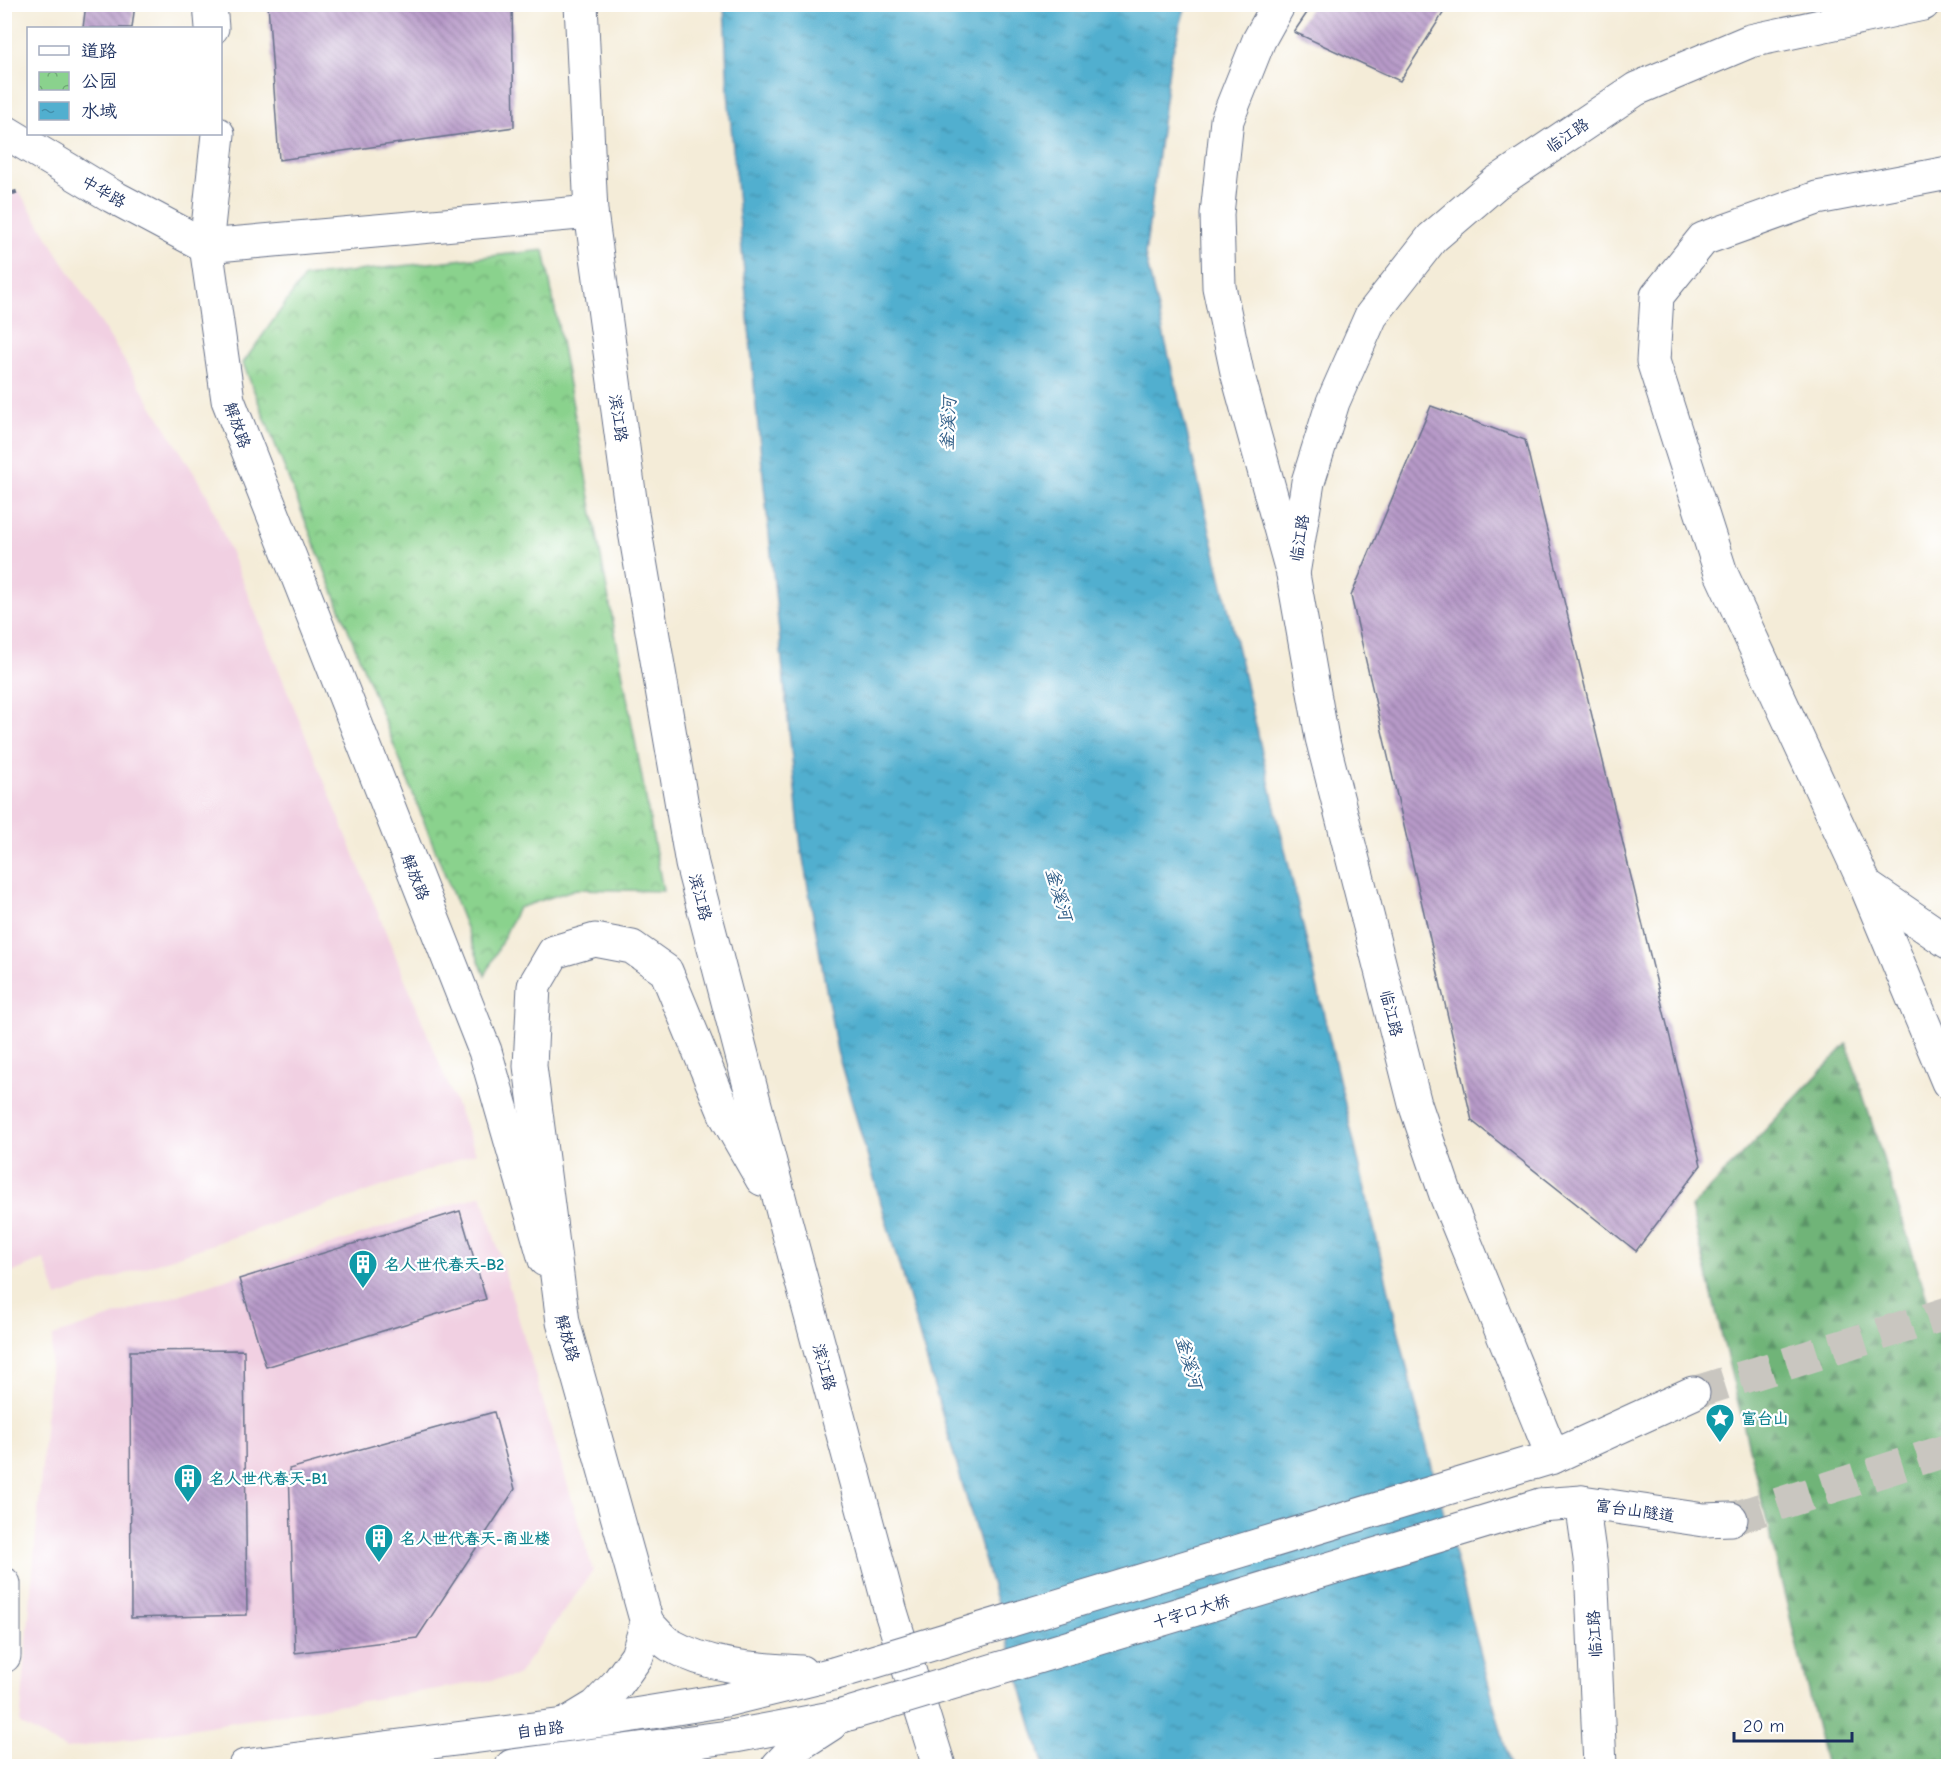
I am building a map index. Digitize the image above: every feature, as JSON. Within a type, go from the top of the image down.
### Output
[{"type":"main road","points":[[210,4],[212,27]]},
{"type":"main road","name":"滨江路","points":[[581,4],[591,212],[632,514],[692,864],[891,1612],[939,1767]]},
{"type":"main road","points":[[1279,4],[1259,40],[1227,120],[1217,214],[1219,287],[1237,372],[1293,574]]},
{"type":"main road","name":"临江路","points":[[1540,1461],[1415,1104],[1322,738],[1293,574],[1308,482],[1333,402],[1371,316],[1432,238],[1496,183],[1636,89],[1750,41],[1923,4]]},
{"type":"main road","name":"中华路","points":[[4,131],[112,196],[206,246]]},
{"type":"main road","name":"解放路","points":[[218,135],[206,246],[228,400],[485,1051],[647,1623]]},
{"type":"main road","points":[[1948,172],[1817,198],[1703,239],[1657,297],[1653,361],[1721,573],[1866,886],[1948,1082]]},
{"type":"main road","points":[[206,246],[591,212]]},
{"type":"main road","points":[[1866,886],[1948,942]]},
{"type":"main road","points":[[563,1322],[530,1066],[534,986],[554,951],[595,940],[632,946],[666,971],[726,1116],[784,1216]]},
{"type":"main road","points":[[564,1725],[596,1706],[617,1684],[637,1656],[647,1623],[668,1644],[697,1658],[736,1668],[833,1674],[1540,1461],[1693,1393]]},
{"type":"main road","name":"临江路","points":[[1582,1502],[1591,1566],[1600,1767]]},
{"type":"main road","name":"富台山隧道","points":[[1539,1505],[1582,1502],[1704,1520],[1731,1519]]},
{"type":"main road","name":"十字口大桥","points":[[842,1716],[1539,1505]]},
{"type":"main road","points":[[4,1584],[4,1656]]},
{"type":"main road","name":"自由路","points":[[244,1767],[564,1725],[726,1700],[833,1674]]},
{"type":"main road","points":[[778,1767],[797,1746],[842,1716]]},
{"type":"main road","name":"自由路","points":[[512,1767],[735,1736],[842,1716]]},
{"type":"main road","points":[[607,1754],[673,1767]]},
{"type":"path","points":[[4,196],[19,191]]},
{"type":"shaded area","points":[[19,191],[207,494],[476,1153],[57,1297],[44,1259],[4,1276],[4,196]]},
{"type":"shaded area","points":[[482,1195],[593,1571],[517,1676],[66,1749],[20,1724],[53,1336]]},
{"type":"green space","points":[[544,250],[663,891],[576,889],[518,908],[485,976],[243,363],[304,277]]},
{"type":"green space","points":[[1847,1044],[1948,1365],[1948,1766],[1826,1766],[1691,1208]]},
{"type":"water","name":"釜溪河","points":[[724,5],[1186,5],[1170,61],[1145,255],[1416,1406],[1510,1766],[1044,1766],[837,1051],[801,847],[756,406],[728,92]]},
{"type":"building","points":[[86,4],[135,4],[132,27],[83,27]]},
{"type":"building","points":[[268,4],[512,4],[514,127],[279,160]]},
{"type":"building","points":[[1313,4],[1449,4],[1400,81],[1294,32]]},
{"type":"building","points":[[1431,406],[1525,440],[1701,1165],[1636,1251],[1472,1121],[1351,596]]},
{"type":"building","name":"名人世代春天-B2","points":[[460,1211],[486,1299],[266,1367],[239,1279]]},
{"type":"building","name":"名人世代春天-B1","points":[[244,1350],[247,1615],[131,1618],[130,1351]]},
{"type":"building","name":"名人世代春天-商业楼","points":[[494,1412],[515,1489],[417,1638],[295,1653],[289,1469]]},
{"type":"tunnel","points":[[1693,1393],[1948,1313]]},
{"type":"tunnel","points":[[1731,1519],[1948,1450]]},
{"type":"place","name":"名人世代春天-B2","points":[[363,1290]]},
{"type":"place","name":"富台山","points":[[1720,1444]]},
{"type":"place","name":"名人世代春天-B1","points":[[188,1504]]},
{"type":"place","name":"名人世代春天-商业楼","points":[[379,1564]]}]
